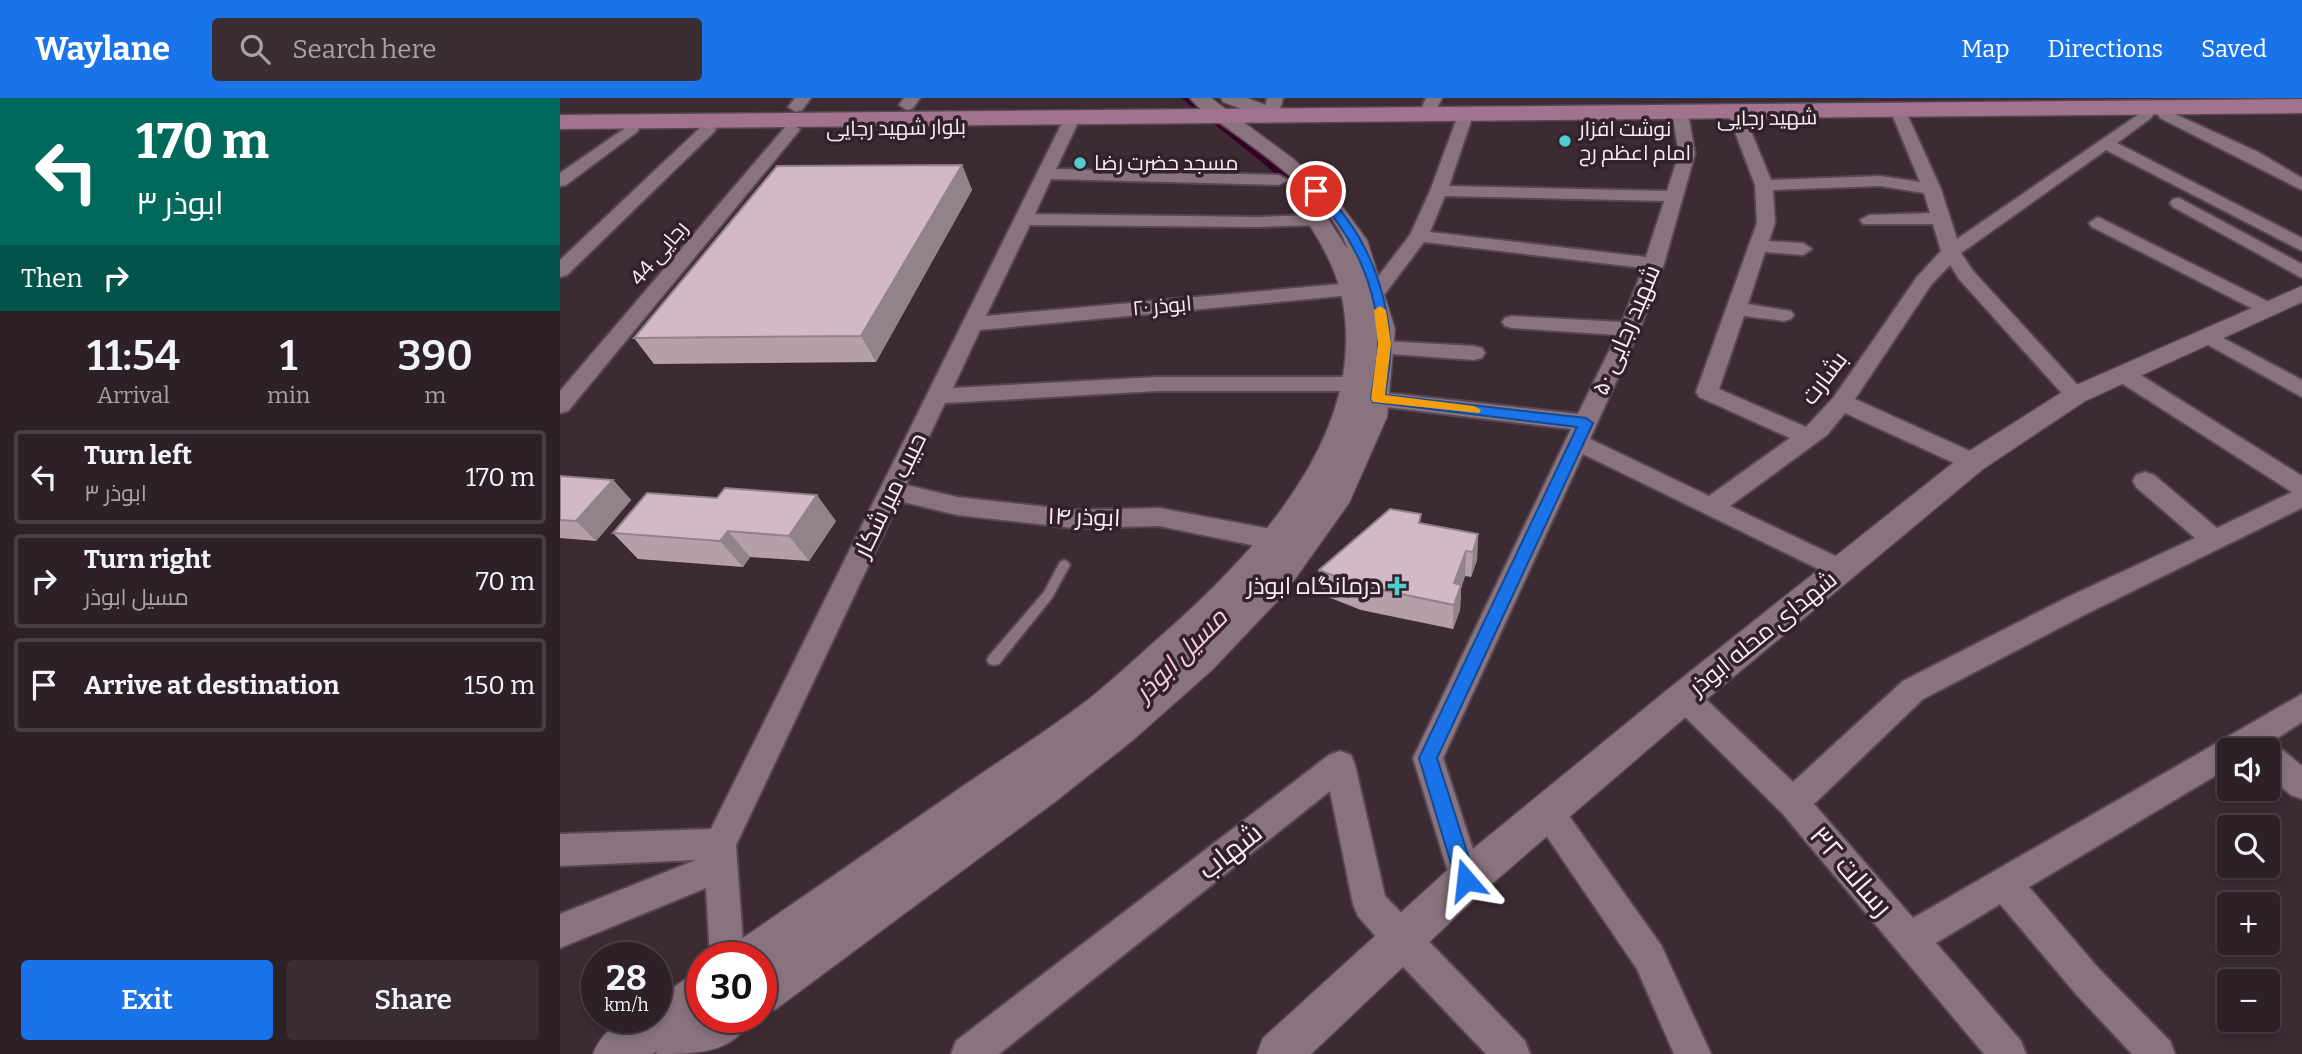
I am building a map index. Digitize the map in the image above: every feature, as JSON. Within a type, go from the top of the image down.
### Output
[{"type":"main road","name":"شهید رجایی","points":[[1209,110],[1274,106],[2155,109],[2254,102],[2302,106]]},
{"type":"main road","name":"شهید رجایی","points":[[1209,110],[1464,121],[1738,119],[1896,108],[2047,103],[2302,114]]},
{"type":"main road","name":"بلوار شهید رجایی","points":[[560,122],[1209,110]]},
{"type":"main road","name":"بلوار شهید رجایی","points":[[560,130],[708,129],[797,111],[1069,125],[1209,110]]},
{"type":"street","points":[[1896,108],[1932,189],[1951,252],[1966,275],[2076,395]]},
{"type":"street","points":[[1951,252],[2155,109],[2252,156],[2302,185]]},
{"type":"street","points":[[777,982],[1086,757],[1146,710],[1230,631],[1295,562],[1335,502],[1360,454],[1365,391],[1359,345],[1364,290],[1317,220],[1209,110]]},
{"type":"street","points":[[773,942],[1101,710],[1206,616],[1276,540],[1308,495],[1333,449],[1350,401],[1365,391],[1384,348],[1364,290],[1356,239],[1331,205],[1302,177],[1209,110]]},
{"type":"street","name":"رجایی 44","points":[[560,406],[797,111]]},
{"type":"street","name":"شهید رجایی ۵۰","points":[[1466,880],[1428,758],[1630,329],[1654,264],[1687,155],[1681,119]]},
{"type":"street","points":[[1738,119],[1764,185],[1766,223],[1707,392],[1808,437]]},
{"type":"street","points":[[1364,290],[1419,236],[1439,191],[1464,121]]},
{"type":"street","name":"حبیب میر شکار","points":[[721,855],[892,491],[1069,125]]},
{"type":"street","points":[[560,271],[708,129]]},
{"type":"street","points":[[560,181],[631,130]]},
{"type":"street","points":[[2105,143],[2302,245]]},
{"type":"street","points":[[1045,174],[1279,180]]},
{"type":"street","points":[[1764,185],[1880,181],[1932,189]]},
{"type":"street","points":[[1439,191],[1674,196]]},
{"type":"street","points":[[2179,203],[2292,296]]},
{"type":"street","points":[[1869,220],[1941,218]]},
{"type":"street","points":[[1023,219],[1258,222],[1317,220]]},
{"type":"street","points":[[2098,223],[2292,296]]},
{"type":"street","points":[[1419,236],[1654,264]]},
{"type":"street","points":[[1758,246],[1803,249]]},
{"type":"street","name":"بشارت","points":[[1711,507],[1819,429],[1842,402],[1924,281],[1951,252]]},
{"type":"street","name":"ابوذر ۲۰","points":[[972,324],[1364,290]]},
{"type":"street","name":"شهدای محله ابوذر","points":[[1279,1054],[1466,880],[1684,696],[1973,462],[2076,395],[2292,296]]},
{"type":"street","points":[[1736,309],[1784,315]]},
{"type":"street","points":[[1512,321],[1630,329]]},
{"type":"street","points":[[2208,336],[2302,390]]},
{"type":"street","points":[[1384,348],[1474,353]]},
{"type":"street","points":[[2123,374],[2302,487]]},
{"type":"street","points":[[938,396],[1158,384],[1365,391],[1581,433],[1711,507],[1840,570]]},
{"type":"street","points":[[1842,402],[1973,462]]},
{"type":"street","points":[[2145,481],[2214,540]]},
{"type":"street","name":"ابوذر ۱۴","points":[[892,491],[957,506],[1073,519],[1159,517],[1276,540]]},
{"type":"street","points":[[1793,803],[1913,690],[2078,605],[2302,498]]},
{"type":"street","name":"رسالت ۳۲","points":[[1684,696],[1793,803],[2008,1054]]},
{"type":"street","points":[[2262,738],[2302,707]]},
{"type":"street","name":"شهاب","points":[[969,1054],[1340,765],[1370,904],[1402,941]]},
{"type":"street","points":[[1910,939],[2004,883],[2217,766]]},
{"type":"street","points":[[2280,771],[2302,785]]},
{"type":"street","points":[[1548,811],[1649,957],[1693,1054]]},
{"type":"street","points":[[560,850],[721,855]]},
{"type":"street","points":[[560,930],[721,855]]},
{"type":"street","points":[[721,855],[726,942]]},
{"type":"street","points":[[2004,883],[2087,981],[2157,1054]]},
{"type":"street","points":[[1402,941],[1512,1054]]},
{"type":"street","points":[[615,1054],[686,1004]]},
{"type":"street","points":[[678,1054],[708,1033]]},
{"type":"lane","points":[[994,660],[1048,595],[1064,565]]},
{"type":"building","points":[[962,165],[861,336],[634,338],[777,166]]},
{"type":"building","points":[[560,476],[613,480],[576,521],[560,520]]},
{"type":"building","points":[[725,488],[817,495],[789,536],[728,531],[720,541],[613,533],[647,493],[717,498]]},
{"type":"building","points":[[1390,509],[1421,514],[1419,523],[1478,534],[1473,552],[1466,551],[1454,583],[1461,585],[1454,605],[1358,585],[1319,570]]},
{"type":"waterway","name":"مسیل ابوذر","points":[[1188,98],[1269,160],[1309,195],[1338,230],[1357,274]]},
{"type":"slow traffic","points":[[1380,310],[1384,344],[1378,399],[1474,410]]},
{"type":"place","name":"نوشت افزار امام اعظم رح","points":[[1565,141]]},
{"type":"place","name":"مسجد حضرت رضا","points":[[1080,163]]},
{"type":"place","name":"درمانگاه ابوذر","points":[[1397,586]]},
{"type":"route","points":[[1316,191],[1331,205],[1356,239],[1377,291],[1384,344],[1378,399],[1586,423],[1428,758],[1466,880]]}]
